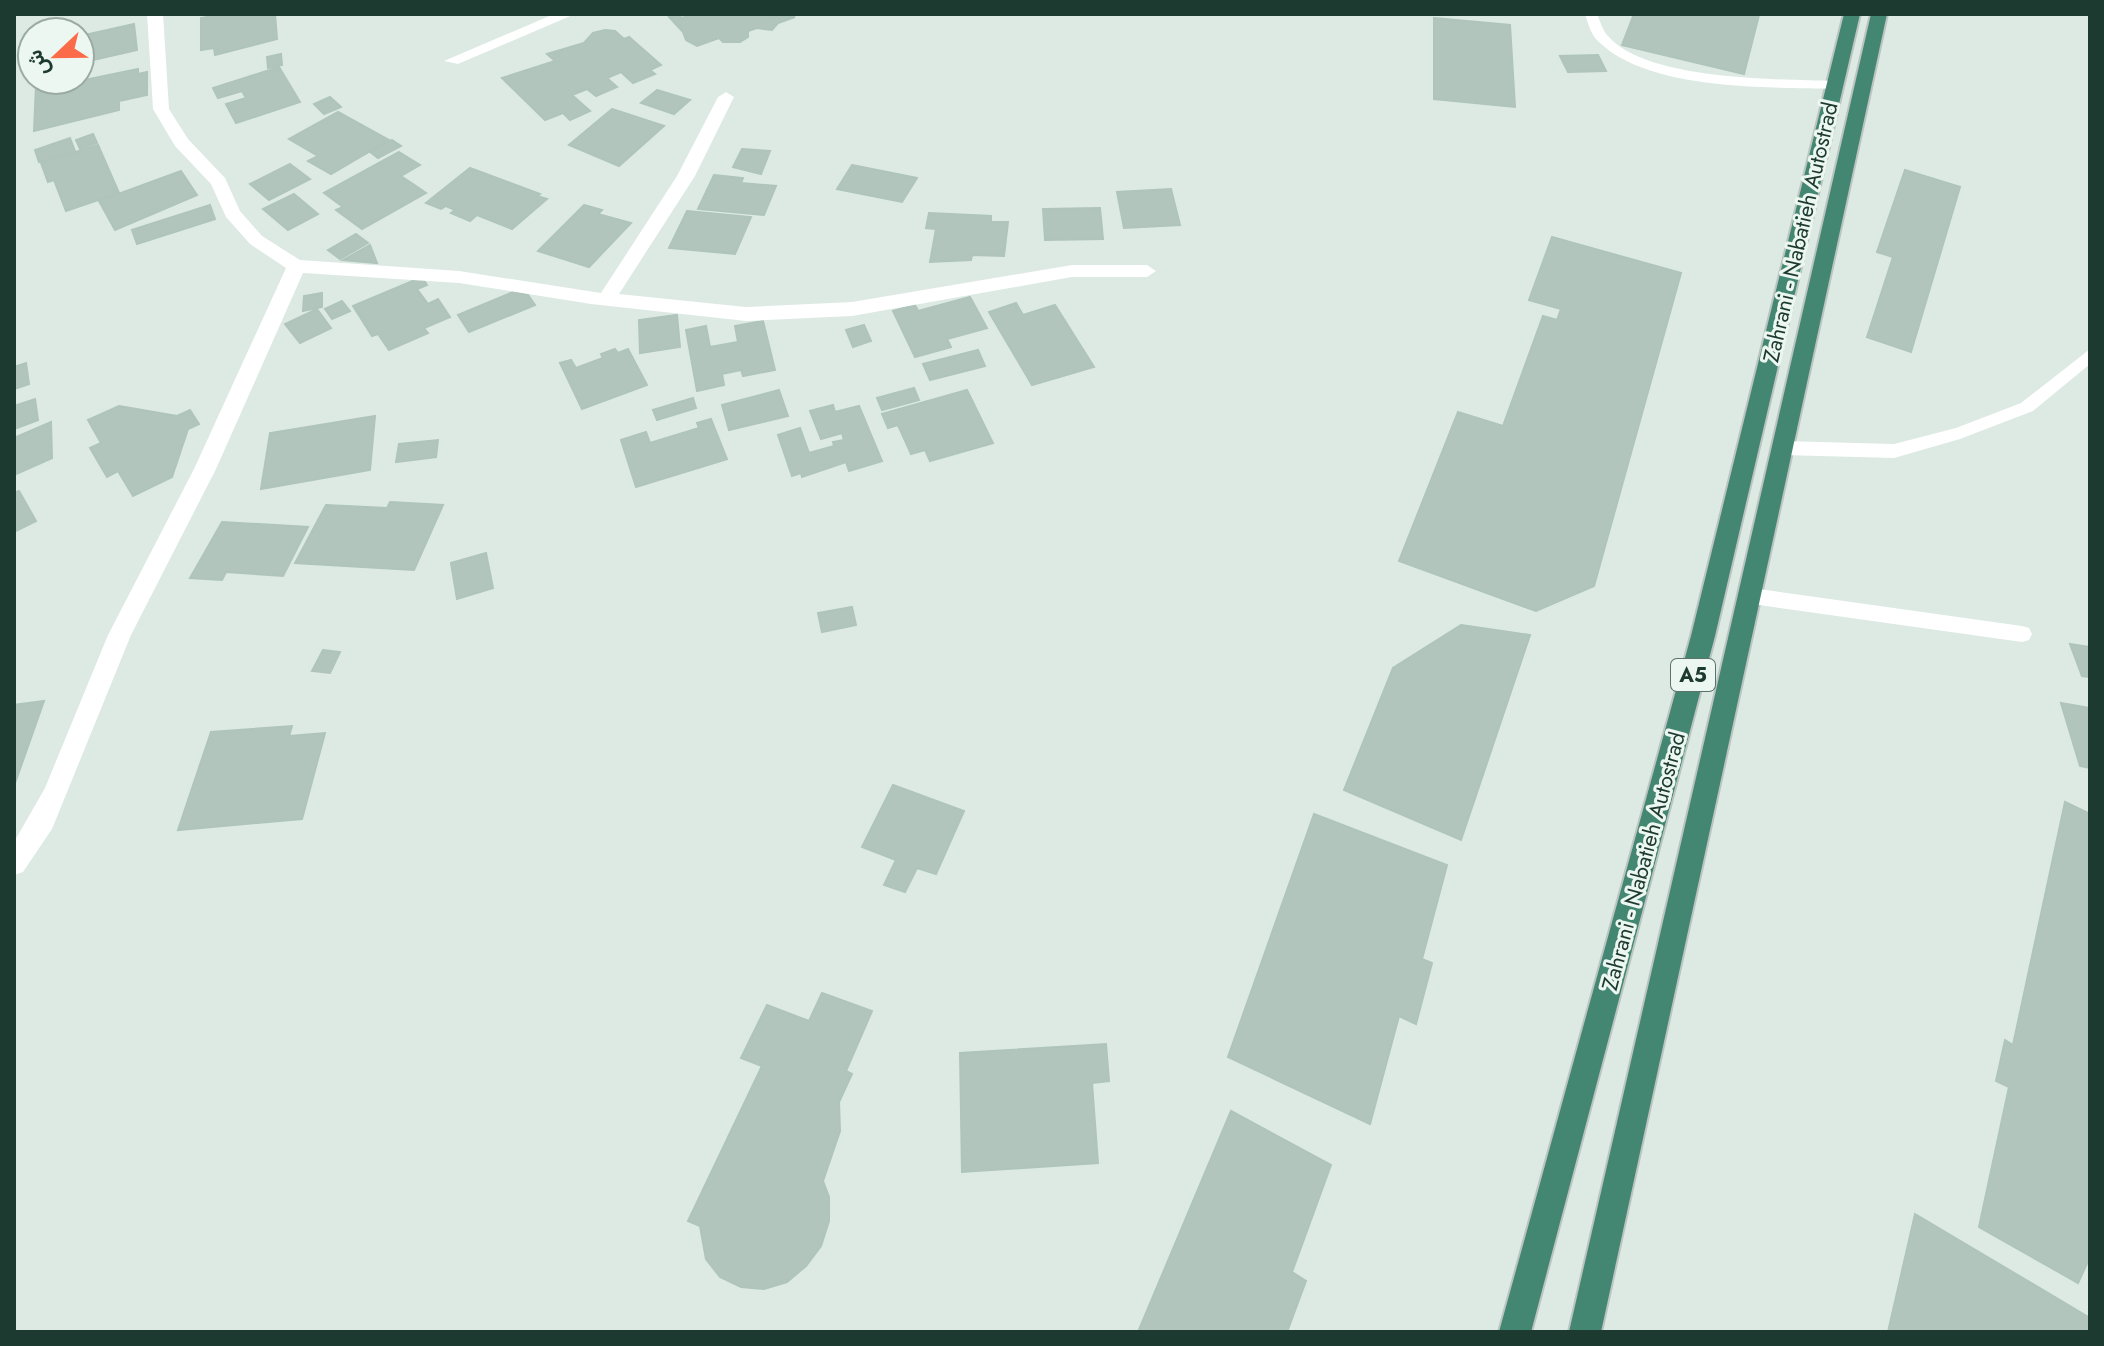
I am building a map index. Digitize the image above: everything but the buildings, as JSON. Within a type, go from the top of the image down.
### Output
[{"type":"highway","name":"Zahrani - Nabatieh Autostrad","points":[[1515,1332],[1703,636],[1852,14]]},
{"type":"highway","name":"Zahrani - Nabatieh Autostrad","points":[[1585,1332],[1752,596],[1879,14]]},
{"type":"street","points":[[155,14],[153,23],[161,109],[181,142],[219,182],[232,213],[256,240],[296,266],[459,277],[606,299],[746,314],[852,309],[1072,271],[1147,271]]},
{"type":"street","points":[[452,61],[567,14]]},
{"type":"street","points":[[606,299],[660,220],[715,124],[726,97]]},
{"type":"street","points":[[14,863],[26,850],[49,803],[114,645],[186,509],[250,375],[296,266]]},
{"type":"lane","points":[[1591,14],[1592,22],[1616,50],[1648,66],[1734,82],[1835,85]]},
{"type":"lane","points":[[1782,448],[1894,451],[1960,433],[2027,407],[2090,355]]},
{"type":"lane","points":[[1752,596],[2022,634]]}]
